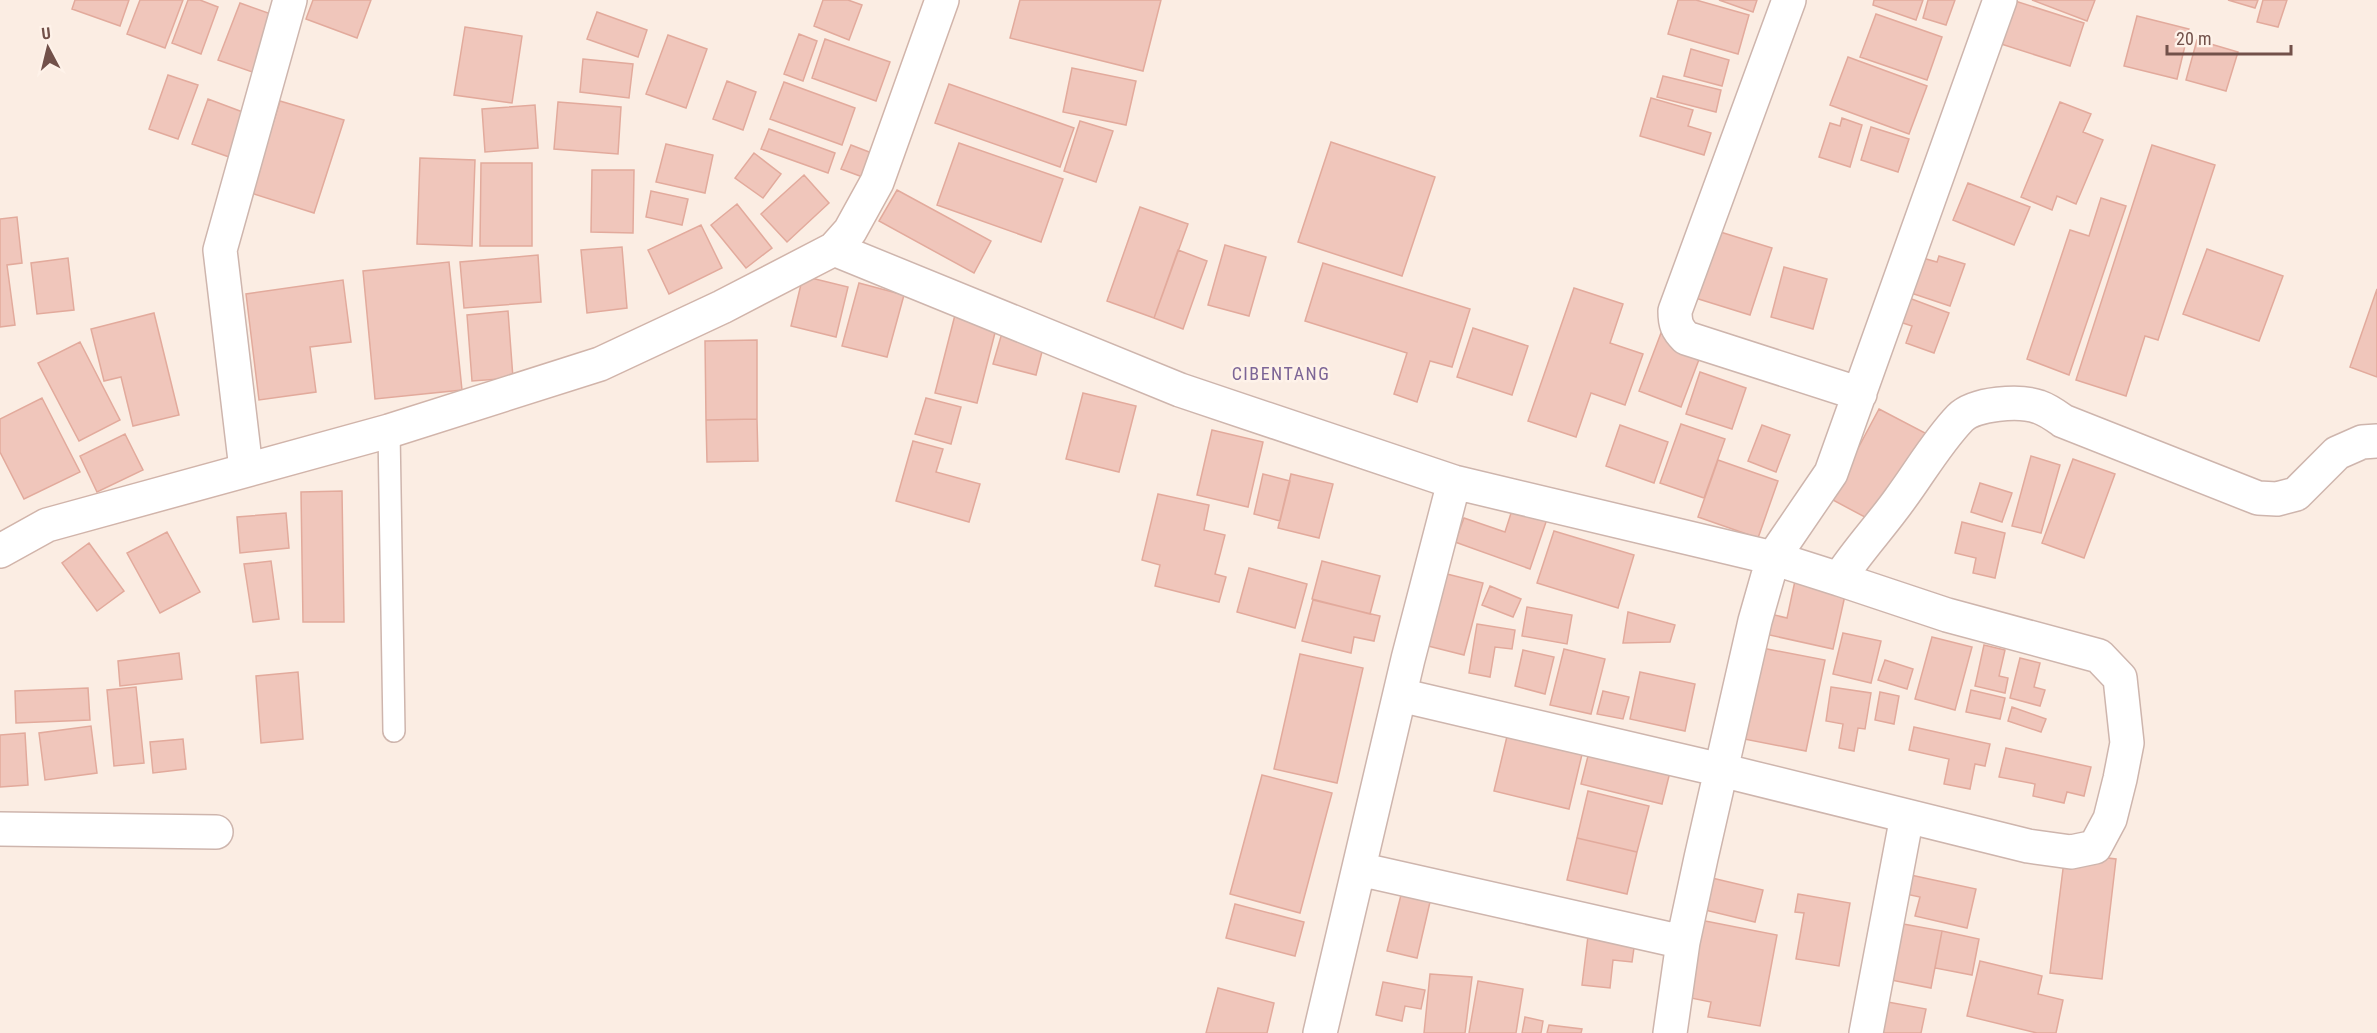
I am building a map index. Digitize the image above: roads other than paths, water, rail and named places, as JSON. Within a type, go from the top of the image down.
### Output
[{"type":"street","points":[[246,469],[220,250],[290,0]]},
{"type":"street","points":[[0,551],[47,525],[389,431],[600,364],[722,307],[834,249],[850,231],[877,182],[942,0]]},
{"type":"street","points":[[1789,0],[1675,311],[1675,320],[1677,329],[1686,338],[1860,394]]},
{"type":"street","points":[[1670,1033],[1683,942],[1720,770],[1755,621],[1773,558],[1831,472],[2000,0]]},
{"type":"street","points":[[834,249],[1180,390],[1454,482],[1773,558],[1947,615],[2099,656],[2120,678],[2127,743],[2121,779],[2109,819],[2095,847],[2071,852],[2028,846],[1720,770],[1400,695]]},
{"type":"street","points":[[1839,579],[1857,551],[1888,517],[1925,462],[1962,416],[1981,408],[2008,402],[2040,407],[2063,420],[2258,498],[2277,499],[2296,494],[2337,453],[2362,442],[2377,441]]},
{"type":"street","points":[[1320,1033],[1340,940],[1454,482]]},
{"type":"street","points":[[1866,1033],[1906,816]]},
{"type":"street","points":[[0,830],[216,832]]},
{"type":"street","points":[[1359,869],[1683,942]]},
{"type":"lane","points":[[389,431],[394,731]]},
{"type":"district","name":"CIBENTANG","points":[[1281,374]]}]
